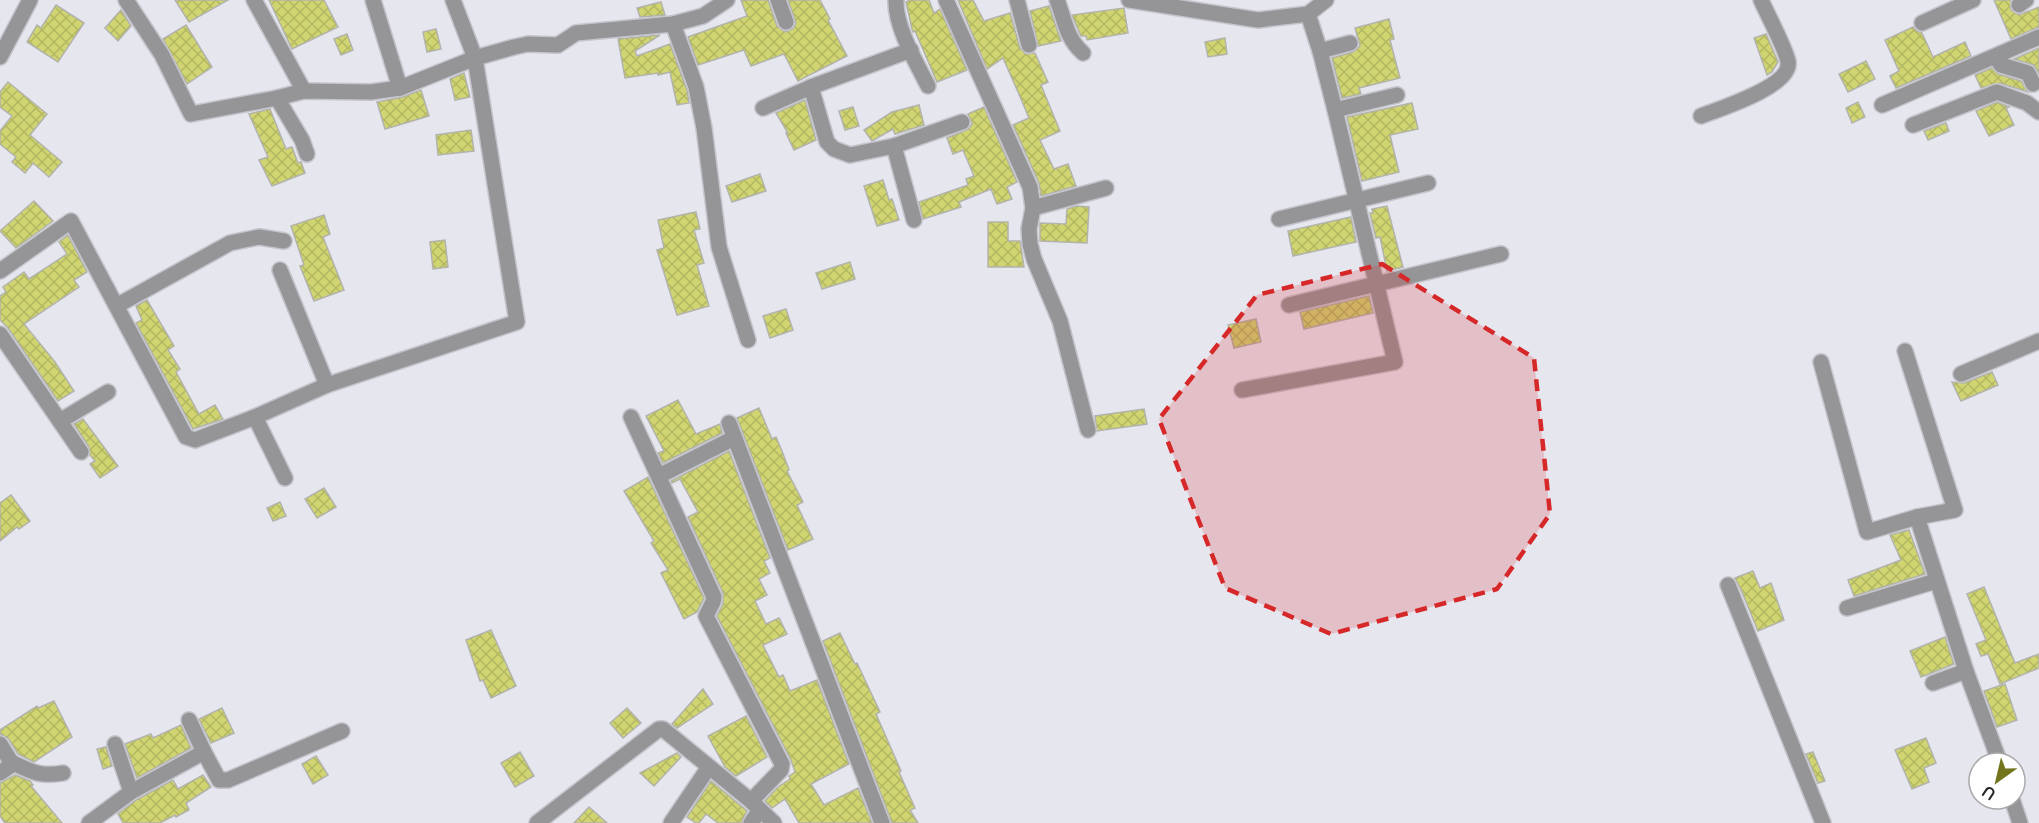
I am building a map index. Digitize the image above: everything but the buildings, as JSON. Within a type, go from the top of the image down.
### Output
[{"type":"street","points":[[0,57],[4,38],[30,0]]},
{"type":"street","points":[[126,0],[162,56],[191,114],[304,91],[371,92],[400,88],[475,58],[528,44],[558,45],[576,33],[673,24],[703,16],[727,0]]},
{"type":"street","points":[[254,0],[304,91]]},
{"type":"street","points":[[373,0],[400,88]]},
{"type":"street","points":[[0,271],[71,221],[186,437],[195,440],[255,417],[327,385],[517,322],[475,58],[453,0]]},
{"type":"street","points":[[778,0],[786,22]]},
{"type":"street","points":[[896,0],[896,11],[928,86]]},
{"type":"street","points":[[946,0],[1030,187],[1033,208],[1029,229],[1030,244],[1060,321],[1088,430]]},
{"type":"street","points":[[1017,0],[1029,45]]},
{"type":"street","points":[[1056,0],[1070,39],[1083,53]]},
{"type":"street","points":[[1129,0],[1258,20],[1308,14],[1326,0]]},
{"type":"street","points":[[1701,116],[1747,98],[1775,83],[1786,72],[1788,60],[1761,0]]},
{"type":"street","points":[[1922,23],[1973,0]]},
{"type":"street","points":[[1242,390],[1395,362],[1335,110],[1308,14]]},
{"type":"street","points":[[673,24],[696,87],[704,128],[719,247],[748,340]]},
{"type":"street","points":[[1882,105],[2039,37]]},
{"type":"street","points":[[1320,51],[1350,43]]},
{"type":"street","points":[[763,108],[811,87],[911,50]]},
{"type":"street","points":[[1996,57],[2001,65],[2028,73],[2033,84]]},
{"type":"street","points":[[811,87],[827,142],[834,149],[850,155],[894,147],[962,122]]},
{"type":"street","points":[[1913,125],[1997,92],[2027,103],[2039,112]]},
{"type":"street","points":[[1335,110],[1397,95]]},
{"type":"street","points":[[277,98],[302,140],[307,154]]},
{"type":"street","points":[[894,147],[914,220]]},
{"type":"street","points":[[1279,219],[1428,183]]},
{"type":"street","points":[[1033,208],[1106,188]]},
{"type":"street","points":[[117,305],[230,243],[259,237],[284,241]]},
{"type":"street","points":[[1289,304],[1501,254]]},
{"type":"street","points":[[280,270],[327,385]]},
{"type":"street","points":[[0,334],[81,452]]},
{"type":"street","points":[[1961,374],[2039,341]]},
{"type":"street","points":[[1821,362],[1868,532],[1955,510],[1905,351]]},
{"type":"street","points":[[60,421],[108,392]]},
{"type":"street","points":[[255,417],[285,478]]},
{"type":"street","points":[[631,417],[714,597],[706,616],[782,764],[782,770],[756,806],[750,823]]},
{"type":"street","points":[[659,476],[732,430],[882,823]]},
{"type":"street","points":[[1917,518],[1966,671],[1996,751]]},
{"type":"street","points":[[1847,608],[1936,581]]},
{"type":"street","points":[[1728,585],[1823,823]]},
{"type":"street","points":[[1933,682],[1966,671]]},
{"type":"street","points":[[189,720],[219,780],[228,780],[342,730]]},
{"type":"street","points":[[537,823],[659,729],[666,730],[774,823]]},
{"type":"street","points":[[0,744],[6,768],[46,776],[63,773]]},
{"type":"street","points":[[116,744],[131,792]]},
{"type":"street","points":[[89,823],[131,792],[204,752]]},
{"type":"street","points":[[671,823],[709,767]]},
{"type":"highlighted area","points":[[1382,264],[1534,358],[1550,514],[1497,589],[1331,634],[1225,588],[1159,419],[1257,295]]}]
